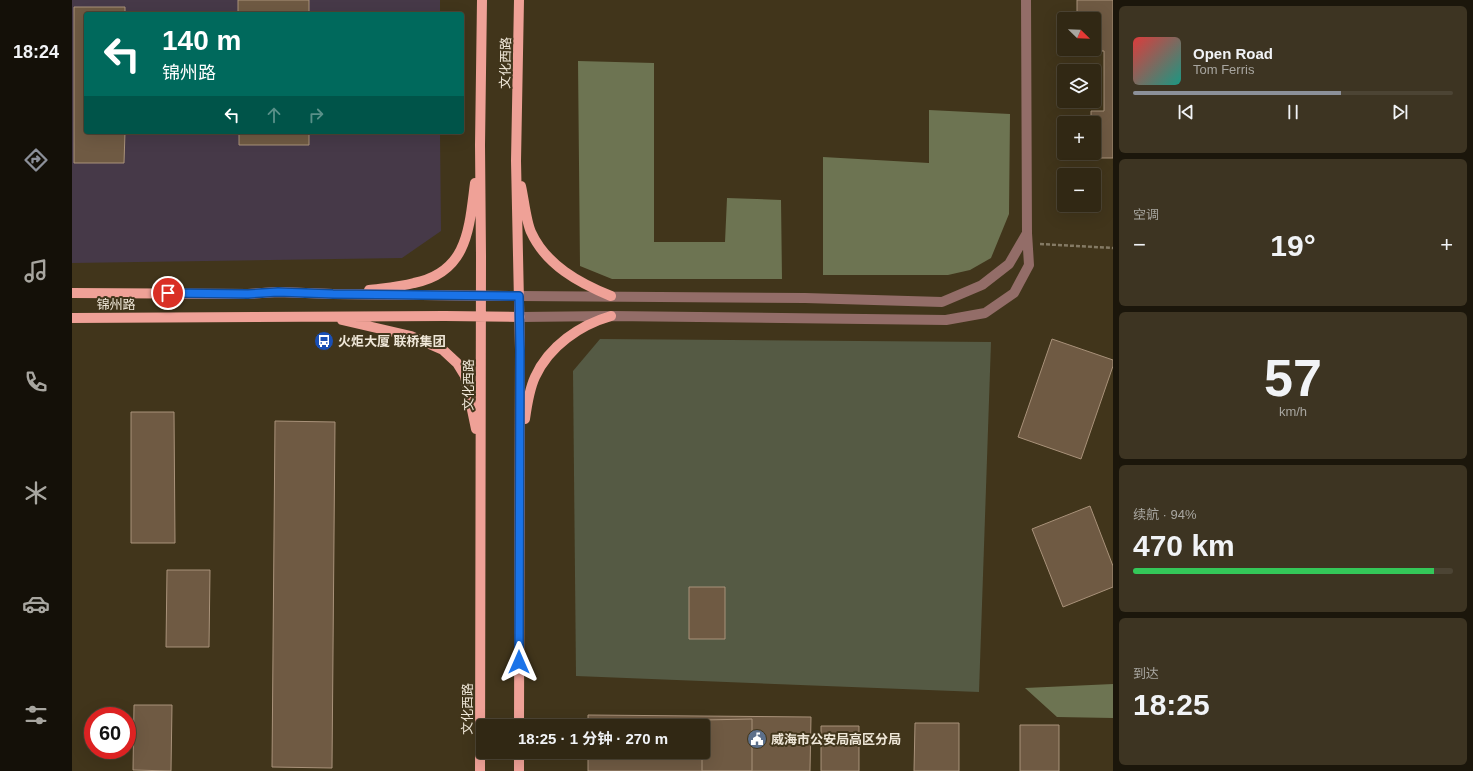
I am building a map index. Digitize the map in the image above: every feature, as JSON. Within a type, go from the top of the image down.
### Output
[{"type":"main road","name":"文化西路","points":[[480,771],[480,145],[482,0]]},
{"type":"main road","name":"文化西路","points":[[519,0],[516,161],[520,317],[519,719]]},
{"type":"main road","points":[[333,294],[415,283],[438,275],[452,265],[460,252],[470,227],[480,145]]},
{"type":"main road","points":[[516,161],[530,231],[541,249],[558,267],[573,278],[589,288],[611,296]]},
{"type":"main road","name":"锦州路","points":[[72,293],[248,294],[278,292],[519,296]]},
{"type":"main road","points":[[325,316],[411,336],[443,350],[457,363],[465,376],[480,454]]},
{"type":"main road","name":"锦州路","points":[[72,318],[325,316],[520,317]]},
{"type":"main road","points":[[519,454],[528,398],[535,377],[544,362],[561,342],[595,320],[611,316]]},
{"type":"main road","points":[[519,759],[519,771]]},
{"type":"lane","points":[[520,317],[611,316],[946,320],[985,313],[1014,293],[1029,265],[1026,0]]},
{"type":"lane","points":[[519,296],[805,298],[942,302],[982,285],[1009,264],[1028,238]]},
{"type":"path","points":[[1028,238],[1113,248]]},
{"type":"shaded area","points":[[72,0],[440,0],[440,12],[84,12],[84,134],[440,134],[441,231],[402,258],[72,263]]},
{"type":"green space","points":[[578,61],[654,63],[654,242],[725,242],[727,198],[781,200],[782,279],[612,279],[580,266]]},
{"type":"green space","points":[[929,110],[1010,114],[1009,214],[991,258],[970,270],[948,275],[823,275],[823,157],[929,163]]},
{"type":"green space","points":[[600,339],[991,342],[979,692],[576,676],[573,371]]},
{"type":"green space","points":[[1113,684],[1113,718],[1057,717],[1025,688]]},
{"type":"building","points":[[238,0],[309,0],[309,12],[238,12]]},
{"type":"building","points":[[1077,0],[1113,0],[1113,158],[1101,158],[1101,116],[1091,116],[1091,111],[1104,111],[1104,51],[1101,51],[1101,12],[1077,12]]},
{"type":"building","points":[[74,7],[125,7],[125,12],[84,12],[84,134],[125,134],[124,163],[74,163]]},
{"type":"building","points":[[239,134],[309,134],[309,145],[239,145]]},
{"type":"building","points":[[1052,339],[1113,360],[1113,366],[1081,459],[1018,437]]},
{"type":"building","points":[[131,412],[174,412],[175,543],[131,543]]},
{"type":"building","points":[[275,421],[335,422],[332,768],[272,767]]},
{"type":"building","points":[[1090,506],[1113,566],[1113,587],[1063,607],[1032,529]]},
{"type":"building","points":[[167,570],[210,570],[209,647],[166,647]]},
{"type":"building","points":[[689,587],[725,587],[725,639],[689,639]]},
{"type":"building","points":[[134,705],[172,705],[171,771],[133,770],[133,759],[136,759],[136,707],[134,707]]},
{"type":"building","name":"威海市公安局高区分局","points":[[588,715],[811,717],[810,771],[588,771],[588,759],[710,759],[710,719],[588,719]]},
{"type":"building","points":[[752,719],[752,771],[702,771],[702,759],[710,759],[710,720]]},
{"type":"building","points":[[915,723],[959,723],[959,771],[914,771]]},
{"type":"building","points":[[1020,725],[1059,725],[1059,771],[1020,771]]},
{"type":"building","points":[[821,726],[859,726],[859,771],[821,771]]},
{"type":"place","name":"火炬大厦 联桥集团","points":[[324,341]]},
{"type":"place","name":"威海市公安局高区分局","points":[[757,739]]},
{"type":"route","points":[[168,293],[248,294],[278,292],[519,296],[519,662]]}]
